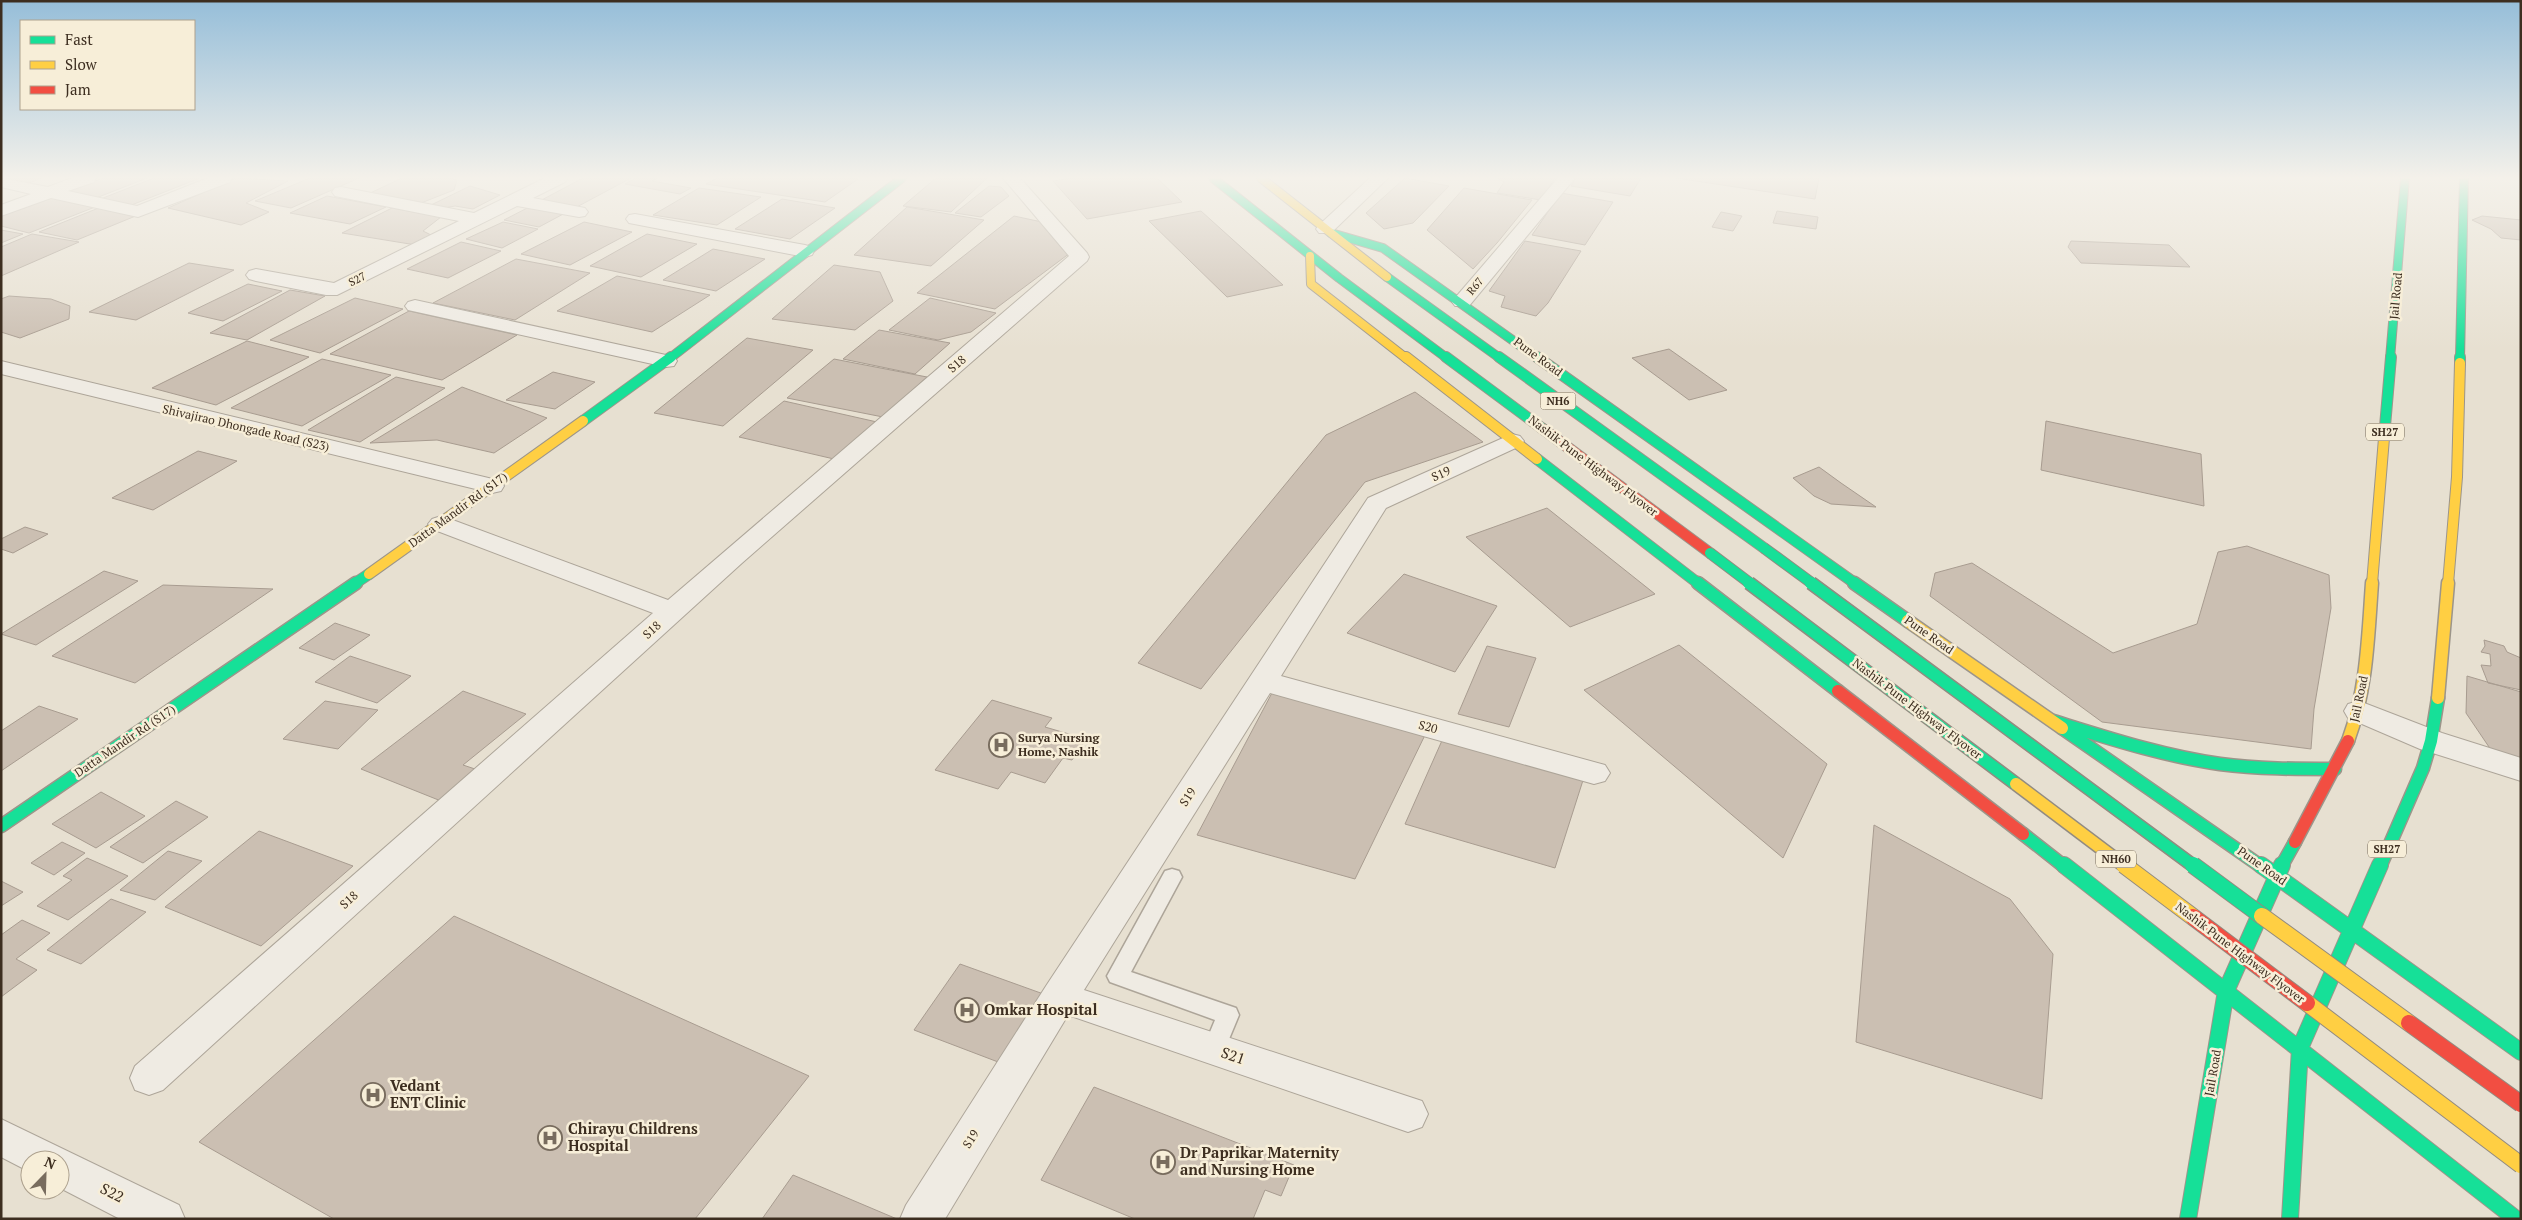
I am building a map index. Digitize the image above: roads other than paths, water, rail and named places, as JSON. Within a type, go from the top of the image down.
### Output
[{"type":"main road","name":"Datta Mandir Rd (S17)","points":[[1,826],[441,524],[666,360],[826,235]]},
{"type":"main road","name":"Nashik Pune Highway Flyover","points":[[1284,235],[1710,553],[2521,1165]]},
{"type":"main road","name":"NH6","points":[[1333,235],[1386,278],[1764,548],[2224,889],[2521,1104]]},
{"type":"main road","name":"Pune Road","points":[[1346,235],[1383,248],[1462,302],[1802,547],[2276,876],[2521,1052]]},
{"type":"main road","name":"Jail Road","points":[[2188,1219],[2226,991],[2276,876],[2334,769],[2359,712],[2364,686],[2400,235]]},
{"type":"main road","points":[[2427,755],[2439,693],[2457,477],[2463,235]]},
{"type":"main road","points":[[1310,256],[1310,284],[1512,442],[2300,1048],[2516,1219]]},
{"type":"main road","points":[[2053,722],[2160,752],[2206,762],[2287,768],[2334,769]]},
{"type":"main road","name":"SH27","points":[[2300,1048],[2427,755]]},
{"type":"main road","points":[[2290,1219],[2300,1048]]},
{"type":"street","name":"S27","points":[[256,275],[337,289],[444,235]]},
{"type":"street","points":[[720,235],[805,251]]},
{"type":"street","name":"S18","points":[[150,1078],[672,612],[1080,257],[1061,235]]},
{"type":"street","name":"R67","points":[[1462,302],[1519,235]]},
{"type":"street","points":[[415,306],[666,360]]},
{"type":"street","name":"Shivajirao Dhongade Road (S23)","points":[[1,367],[492,486]]},
{"type":"street","name":"S19","points":[[921,1219],[1059,997],[1377,503],[1512,442]]},
{"type":"street","points":[[441,524],[672,612]]},
{"type":"street","name":"S20","points":[[1263,681],[1594,773]]},
{"type":"street","points":[[2359,712],[2427,755],[2521,770]]},
{"type":"street","name":"S21","points":[[1059,997],[1408,1114]]},
{"type":"street","points":[[1,1137],[27,1150]]},
{"type":"street","name":"S22","points":[[70,1172],[164,1219]]},
{"type":"lane","points":[[1172,877],[1118,976],[1228,1016],[1214,1049]]},
{"type":"place","name":"Surya Nursing Home, Nashik","points":[[1001,745]]},
{"type":"place","name":"Omkar Hospital","points":[[967,1010]]},
{"type":"place","name":"Vedant ENT Clinic","points":[[373,1095]]},
{"type":"place","name":"Chirayu Childrens Hospital","points":[[550,1138]]},
{"type":"place","name":"Dr Paprikar Maternity and Nursing Home","points":[[1163,1162]]}]
